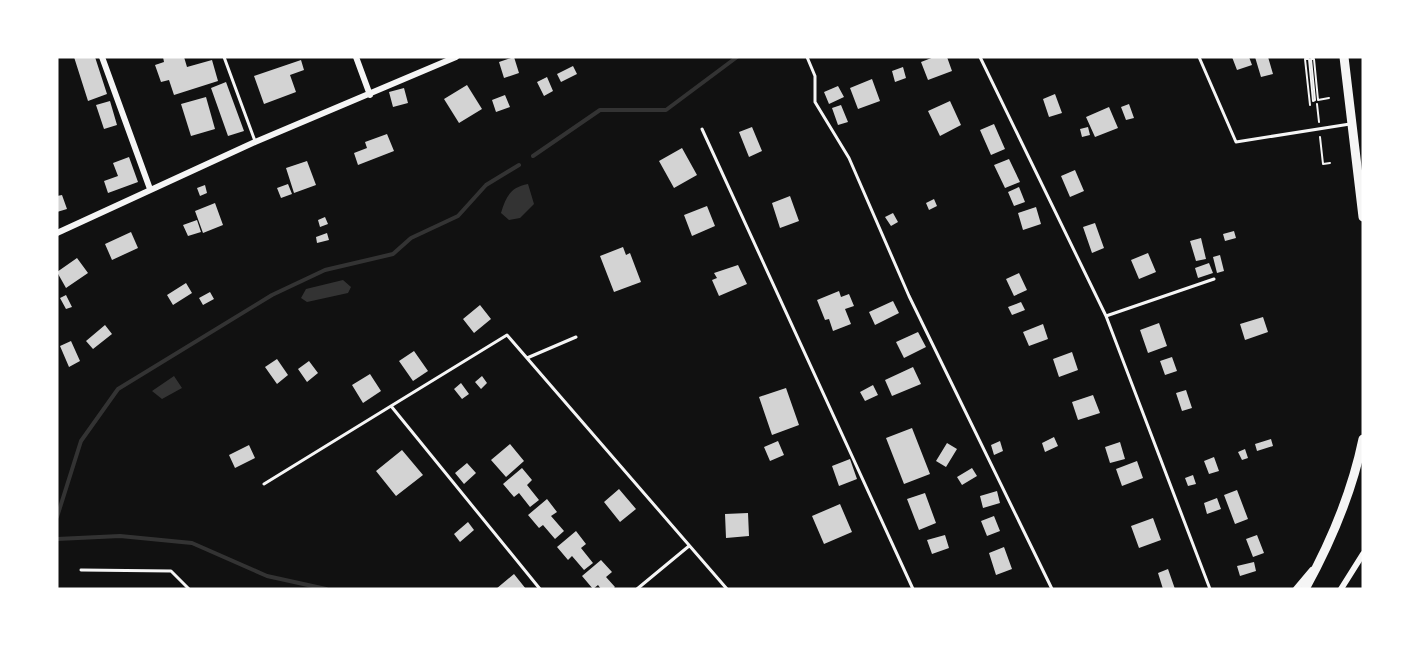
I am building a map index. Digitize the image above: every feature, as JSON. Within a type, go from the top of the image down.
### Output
[{"type":"main road","points":[[1344,57],[1363,218]]},
{"type":"main road","points":[[1305,589],[1322,558],[1343,508],[1363,439]]},
{"type":"street","points":[[102,57],[150,189]]},
{"type":"street","points":[[356,57],[370,95]]},
{"type":"street","points":[[57,232],[255,142],[456,57]]},
{"type":"street","points":[[1341,589],[1363,554]]},
{"type":"street","points":[[1296,589],[1322,558]]},
{"type":"lane","points":[[224,57],[255,142]]},
{"type":"lane","points":[[807,57],[815,76],[815,102],[849,158],[909,296],[1052,589]]},
{"type":"lane","points":[[980,57],[1106,316],[1210,589]]},
{"type":"lane","points":[[1199,57],[1236,142],[1352,124]]},
{"type":"lane","points":[[702,129],[913,589]]},
{"type":"lane","points":[[1106,316],[1214,279]]},
{"type":"lane","points":[[264,483],[507,334],[727,589]]},
{"type":"lane","points":[[527,358],[576,337]]},
{"type":"lane","points":[[391,406],[540,589]]},
{"type":"lane","points":[[637,589],[689,546]]},
{"type":"lane","points":[[81,570],[171,571],[189,589]]},
{"type":"path","points":[[1310,105],[1305,59],[1309,59],[1313,101],[1315,100],[1311,59],[1314,59],[1318,100],[1329,98]]},
{"type":"path","points":[[1323,164],[1330,163]]},
{"type":"shaded area","points":[[528,184],[534,204],[520,218],[509,220],[501,213],[507,197],[517,187]]},
{"type":"shaded area","points":[[343,280],[351,287],[348,293],[307,302],[301,298],[306,289]]},
{"type":"shaded area","points":[[174,376],[182,388],[162,399],[152,391]]},
{"type":"building","points":[[74,57],[95,57],[107,94],[88,101]]},
{"type":"building","points":[[163,57],[184,57],[187,67],[212,60],[218,81],[174,95],[169,80],[161,82],[155,65],[164,62]]},
{"type":"building","points":[[514,57],[519,73],[504,78],[499,62]]},
{"type":"building","points":[[934,57],[947,57],[952,71],[928,80],[921,62]]},
{"type":"building","points":[[1232,57],[1249,57],[1252,65],[1237,70]]},
{"type":"building","points":[[1255,57],[1268,57],[1273,74],[1261,77]]},
{"type":"building","points":[[301,60],[304,70],[290,75],[296,92],[264,104],[254,76]]},
{"type":"building","points":[[573,66],[577,74],[561,82],[557,74]]},
{"type":"building","points":[[903,67],[906,78],[895,82],[892,71]]},
{"type":"building","points":[[547,77],[553,91],[544,96],[537,82]]},
{"type":"building","points":[[872,79],[880,101],[858,109],[850,88]]},
{"type":"building","points":[[226,82],[244,131],[228,136],[211,88]]},
{"type":"building","points":[[467,85],[482,109],[459,123],[444,99]]},
{"type":"building","points":[[838,86],[844,97],[829,104],[824,92]]},
{"type":"building","points":[[404,88],[408,103],[393,107],[389,92]]},
{"type":"building","points":[[1055,94],[1062,113],[1049,117],[1043,99]]},
{"type":"building","points":[[505,95],[510,107],[496,112],[492,100]]},
{"type":"building","points":[[206,97],[215,129],[191,136],[181,104]]},
{"type":"building","points":[[110,101],[117,125],[104,129],[96,105]]},
{"type":"building","points":[[950,101],[961,125],[940,136],[928,111]]},
{"type":"building","points":[[1129,104],[1134,118],[1126,120],[1121,107]]},
{"type":"building","points":[[841,105],[848,122],[838,125],[832,108]]},
{"type":"building","points":[[1109,107],[1118,128],[1095,137],[1086,117]]},
{"type":"building","points":[[994,124],[1005,149],[991,155],[980,130]]},
{"type":"building","points":[[752,127],[762,151],[749,157],[739,132]]},
{"type":"building","points":[[1088,127],[1090,135],[1082,137],[1080,129]]},
{"type":"building","points":[[387,134],[394,151],[358,165],[354,153],[367,148],[365,142]]},
{"type":"building","points":[[682,148],[697,175],[674,188],[659,161]]},
{"type":"building","points":[[129,157],[138,182],[108,193],[104,181],[118,176],[113,163]]},
{"type":"building","points":[[1009,159],[1020,182],[1005,188],[994,165]]},
{"type":"building","points":[[307,161],[316,185],[294,193],[286,168]]},
{"type":"building","points":[[1075,170],[1084,191],[1070,197],[1061,176]]},
{"type":"building","points":[[288,184],[292,194],[281,198],[277,188]]},
{"type":"building","points":[[205,185],[207,193],[200,196],[197,188]]},
{"type":"building","points":[[1019,187],[1025,202],[1014,206],[1008,192]]},
{"type":"building","points":[[62,195],[67,209],[57,212],[57,196]]},
{"type":"building","points":[[790,196],[799,221],[780,228],[772,203]]},
{"type":"building","points":[[934,199],[937,206],[929,210],[926,203]]},
{"type":"building","points":[[215,203],[223,225],[203,233],[195,211]]},
{"type":"building","points":[[707,206],[715,226],[692,236],[684,215]]},
{"type":"building","points":[[1036,207],[1041,224],[1023,230],[1018,213]]},
{"type":"building","points":[[893,213],[898,222],[891,226],[885,217]]},
{"type":"building","points":[[325,217],[328,224],[320,227],[318,220]]},
{"type":"building","points":[[197,220],[201,232],[188,236],[183,225]]},
{"type":"building","points":[[1095,223],[1104,248],[1092,253],[1083,227]]},
{"type":"building","points":[[1234,231],[1236,238],[1225,241],[1223,234]]},
{"type":"building","points":[[131,232],[138,248],[112,260],[105,244]]},
{"type":"building","points":[[327,233],[329,240],[317,243],[316,237]]},
{"type":"building","points":[[1201,238],[1206,259],[1196,261],[1190,241]]},
{"type":"building","points":[[623,247],[626,255],[630,253],[641,282],[614,292],[600,256]]},
{"type":"building","points":[[1148,253],[1156,272],[1139,279],[1131,260]]},
{"type":"building","points":[[1220,255],[1224,271],[1217,273],[1213,257]]},
{"type":"building","points":[[77,258],[88,273],[66,288],[57,272]]},
{"type":"building","points":[[1209,263],[1213,273],[1198,278],[1195,268]]},
{"type":"building","points":[[738,265],[747,284],[719,296],[712,280],[717,278],[714,273]]},
{"type":"building","points":[[1019,273],[1027,290],[1014,296],[1006,279]]},
{"type":"building","points":[[186,283],[192,293],[173,305],[167,295]]},
{"type":"building","points":[[839,291],[841,297],[849,294],[854,306],[845,309],[851,324],[833,331],[829,319],[825,320],[817,300]]},
{"type":"building","points":[[210,292],[214,299],[203,305],[199,298]]},
{"type":"building","points":[[66,295],[72,307],[66,309],[60,298]]},
{"type":"building","points":[[893,301],[899,313],[875,325],[869,312]]},
{"type":"building","points":[[1021,302],[1025,310],[1012,315],[1008,307]]},
{"type":"building","points":[[480,305],[491,319],[474,333],[463,319]]},
{"type":"building","points":[[1263,317],[1268,332],[1245,340],[1240,324]]},
{"type":"building","points":[[1159,323],[1167,346],[1148,353],[1140,330]]},
{"type":"building","points":[[1043,324],[1048,339],[1029,346],[1023,332]]},
{"type":"building","points":[[105,325],[112,334],[93,349],[86,341]]},
{"type":"building","points":[[918,332],[926,347],[904,358],[896,342]]},
{"type":"building","points":[[71,341],[80,361],[69,367],[60,346]]},
{"type":"building","points":[[414,351],[428,371],[413,381],[399,361]]},
{"type":"building","points":[[1072,352],[1078,370],[1059,377],[1053,359]]},
{"type":"building","points":[[1172,357],[1177,371],[1165,375],[1160,361]]},
{"type":"building","points":[[277,359],[288,375],[277,384],[265,367]]},
{"type":"building","points":[[309,361],[318,373],[307,382],[298,369]]},
{"type":"building","points":[[913,367],[921,384],[892,396],[885,380]]},
{"type":"building","points":[[370,374],[381,391],[363,403],[352,385]]},
{"type":"building","points":[[482,376],[487,383],[481,389],[475,382]]},
{"type":"building","points":[[461,383],[469,394],[462,399],[454,389]]},
{"type":"building","points":[[873,385],[878,395],[865,401],[860,392]]},
{"type":"building","points":[[786,388],[799,425],[772,435],[759,397]]},
{"type":"building","points":[[1186,390],[1192,408],[1182,411],[1176,393]]},
{"type":"building","points":[[1093,395],[1100,413],[1078,420],[1072,402]]},
{"type":"building","points":[[912,428],[930,474],[904,484],[886,438]]},
{"type":"building","points":[[1054,437],[1058,446],[1045,452],[1042,443]]},
{"type":"building","points":[[1271,439],[1273,446],[1257,451],[1255,444]]},
{"type":"building","points":[[778,441],[784,455],[770,461],[764,447]]},
{"type":"building","points":[[1000,441],[1003,451],[994,455],[991,445]]},
{"type":"building","points":[[1120,442],[1125,459],[1110,463],[1105,447]]},
{"type":"building","points":[[947,443],[957,449],[946,467],[936,461]]},
{"type":"building","points":[[510,444],[524,461],[506,477],[491,460]]},
{"type":"building","points":[[249,445],[255,458],[235,468],[229,455]]},
{"type":"building","points":[[1245,449],[1248,458],[1242,460],[1238,452]]},
{"type":"building","points":[[402,450],[423,475],[396,496],[376,471]]},
{"type":"building","points":[[1214,457],[1219,471],[1209,474],[1204,461]]},
{"type":"building","points":[[850,459],[857,479],[839,486],[832,466]]},
{"type":"building","points":[[1137,461],[1143,478],[1122,486],[1116,469]]},
{"type":"building","points":[[467,463],[476,473],[464,484],[455,473]]},
{"type":"building","points":[[522,468],[532,480],[527,485],[539,500],[530,507],[519,493],[514,497],[503,484]]},
{"type":"building","points":[[972,468],[977,476],[962,485],[957,477]]},
{"type":"building","points":[[1193,475],[1196,484],[1188,486],[1185,478]]},
{"type":"building","points":[[619,489],[636,509],[620,522],[604,502]]},
{"type":"building","points":[[1237,490],[1248,519],[1235,524],[1224,495]]},
{"type":"building","points":[[997,491],[1000,503],[983,508],[980,496]]},
{"type":"building","points":[[925,493],[936,523],[919,530],[907,499]]},
{"type":"building","points":[[1217,498],[1221,509],[1207,514],[1204,503]]},
{"type":"building","points":[[547,499],[557,512],[551,516],[564,531],[555,539],[543,525],[539,528],[528,515]]},
{"type":"building","points":[[840,504],[852,532],[824,544],[812,516]]},
{"type":"building","points":[[748,513],[749,536],[726,538],[725,514]]},
{"type":"building","points":[[994,516],[1000,531],[987,536],[981,521]]},
{"type":"building","points":[[1153,518],[1161,540],[1139,548],[1131,526]]},
{"type":"building","points":[[468,522],[474,530],[460,542],[454,534]]},
{"type":"building","points":[[576,531],[586,544],[581,548],[593,563],[584,570],[572,556],[568,560],[557,547]]},
{"type":"building","points":[[945,535],[949,548],[932,554],[927,540]]},
{"type":"building","points":[[1257,535],[1264,553],[1253,557],[1246,539]]},
{"type":"building","points":[[1004,547],[1012,569],[996,575],[989,553]]},
{"type":"building","points":[[601,560],[612,572],[606,577],[615,587],[613,589],[601,589],[598,585],[593,589],[582,576]]},
{"type":"building","points":[[1254,562],[1256,571],[1240,576],[1237,566]]},
{"type":"building","points":[[1168,569],[1175,589],[1163,589],[1158,573]]},
{"type":"building","points":[[514,574],[526,589],[496,589]]},
{"type":"waterway","points":[[533,156],[600,110],[666,110],[737,57]]},
{"type":"waterway","points":[[57,517],[81,441],[118,389],[272,295],[325,270],[393,254],[411,238],[458,216],[486,185],[519,165]]},
{"type":"waterway","points":[[57,539],[120,536],[192,543],[267,576],[326,589]]}]
